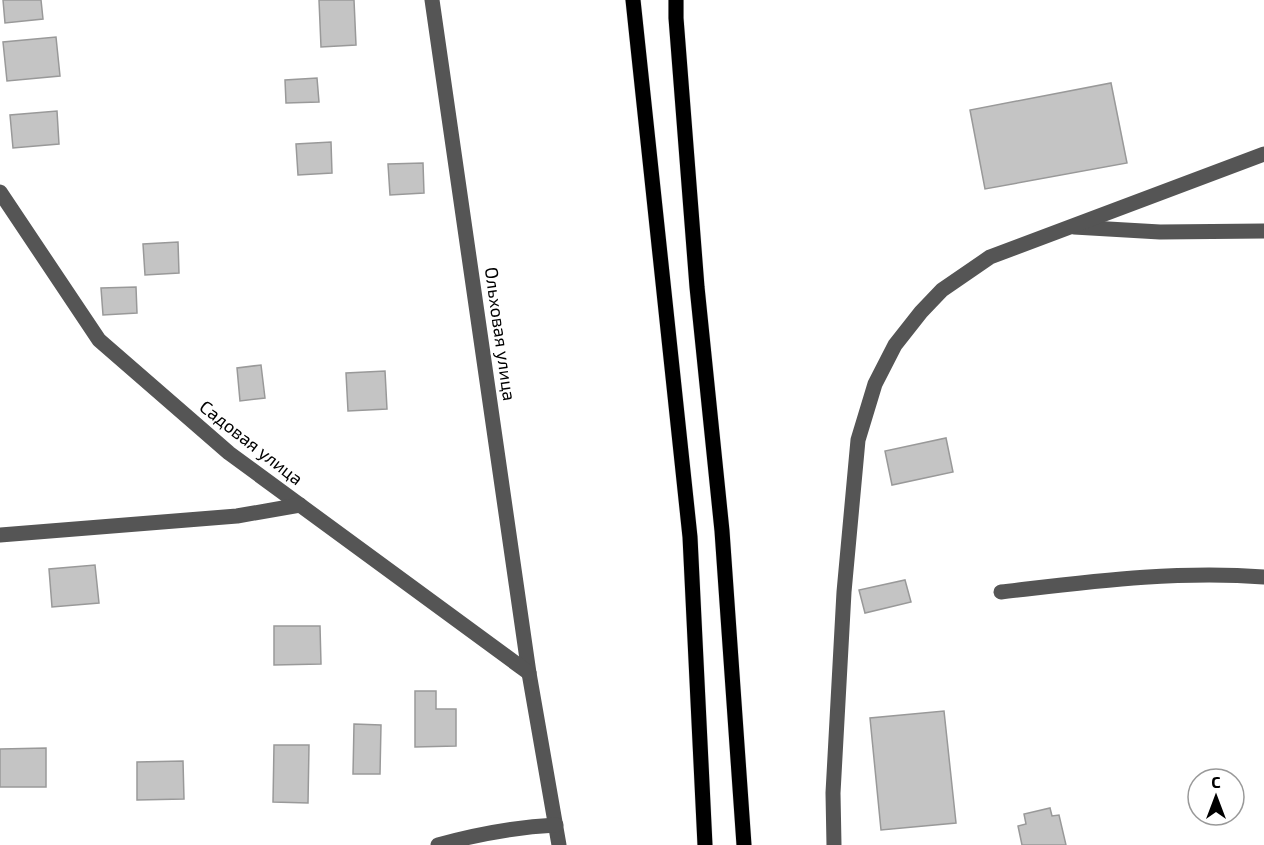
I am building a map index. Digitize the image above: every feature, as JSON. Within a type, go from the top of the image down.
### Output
[{"type":"main road","points":[[633,0],[690,537],[705,845]]},
{"type":"main road","points":[[676,0],[697,287],[722,531],[744,845]]},
{"type":"street","name":"Ольховая улица","points":[[432,0],[529,673],[559,845]]},
{"type":"street","points":[[834,845],[832,793],[844,592],[858,440],[875,384],[895,345],[942,290],[990,257],[1264,154]]},
{"type":"street","name":"Садовая улица","points":[[0,192],[99,340],[229,453],[529,673]]},
{"type":"street","points":[[1068,227],[1160,232],[1264,231]]},
{"type":"street","points":[[0,535],[237,516],[300,506]]},
{"type":"street","points":[[1001,592],[1139,576],[1243,575],[1264,577]]},
{"type":"street","points":[[438,845],[520,826],[556,825]]},
{"type":"building","points":[[3,0],[41,0],[43,19],[5,23]]},
{"type":"building","points":[[319,0],[354,0],[356,45],[321,47]]},
{"type":"building","points":[[56,37],[60,76],[7,81],[3,42]]},
{"type":"building","points":[[317,78],[319,102],[286,103],[285,80]]},
{"type":"building","points":[[1111,83],[1127,163],[985,189],[970,110]]},
{"type":"building","points":[[57,111],[59,144],[13,148],[10,115]]},
{"type":"building","points":[[331,142],[332,173],[298,175],[296,144]]},
{"type":"building","points":[[423,163],[424,193],[390,195],[388,164]]},
{"type":"building","points":[[178,242],[179,273],[145,275],[143,244]]},
{"type":"building","points":[[136,287],[137,313],[103,315],[101,288]]},
{"type":"building","points":[[261,365],[265,398],[240,401],[237,368]]},
{"type":"building","points":[[385,371],[387,409],[348,411],[346,373]]},
{"type":"building","points":[[946,438],[953,472],[892,485],[885,451]]},
{"type":"building","points":[[95,565],[99,603],[52,607],[49,569]]},
{"type":"building","points":[[905,580],[911,602],[865,613],[859,590]]},
{"type":"building","points":[[274,626],[320,626],[321,664],[274,665]]},
{"type":"building","points":[[415,691],[436,691],[436,709],[456,709],[456,746],[415,747]]},
{"type":"building","points":[[944,711],[956,823],[881,830],[870,718]]},
{"type":"building","points":[[354,724],[381,725],[380,774],[353,774]]},
{"type":"building","points":[[274,745],[309,745],[308,803],[273,802]]},
{"type":"building","points":[[46,748],[46,787],[0,787],[0,749]]},
{"type":"building","points":[[183,761],[184,799],[137,800],[137,762]]},
{"type":"building","points":[[1050,808],[1052,816],[1059,815],[1066,845],[1022,845],[1018,826],[1026,824],[1024,814]]}]
